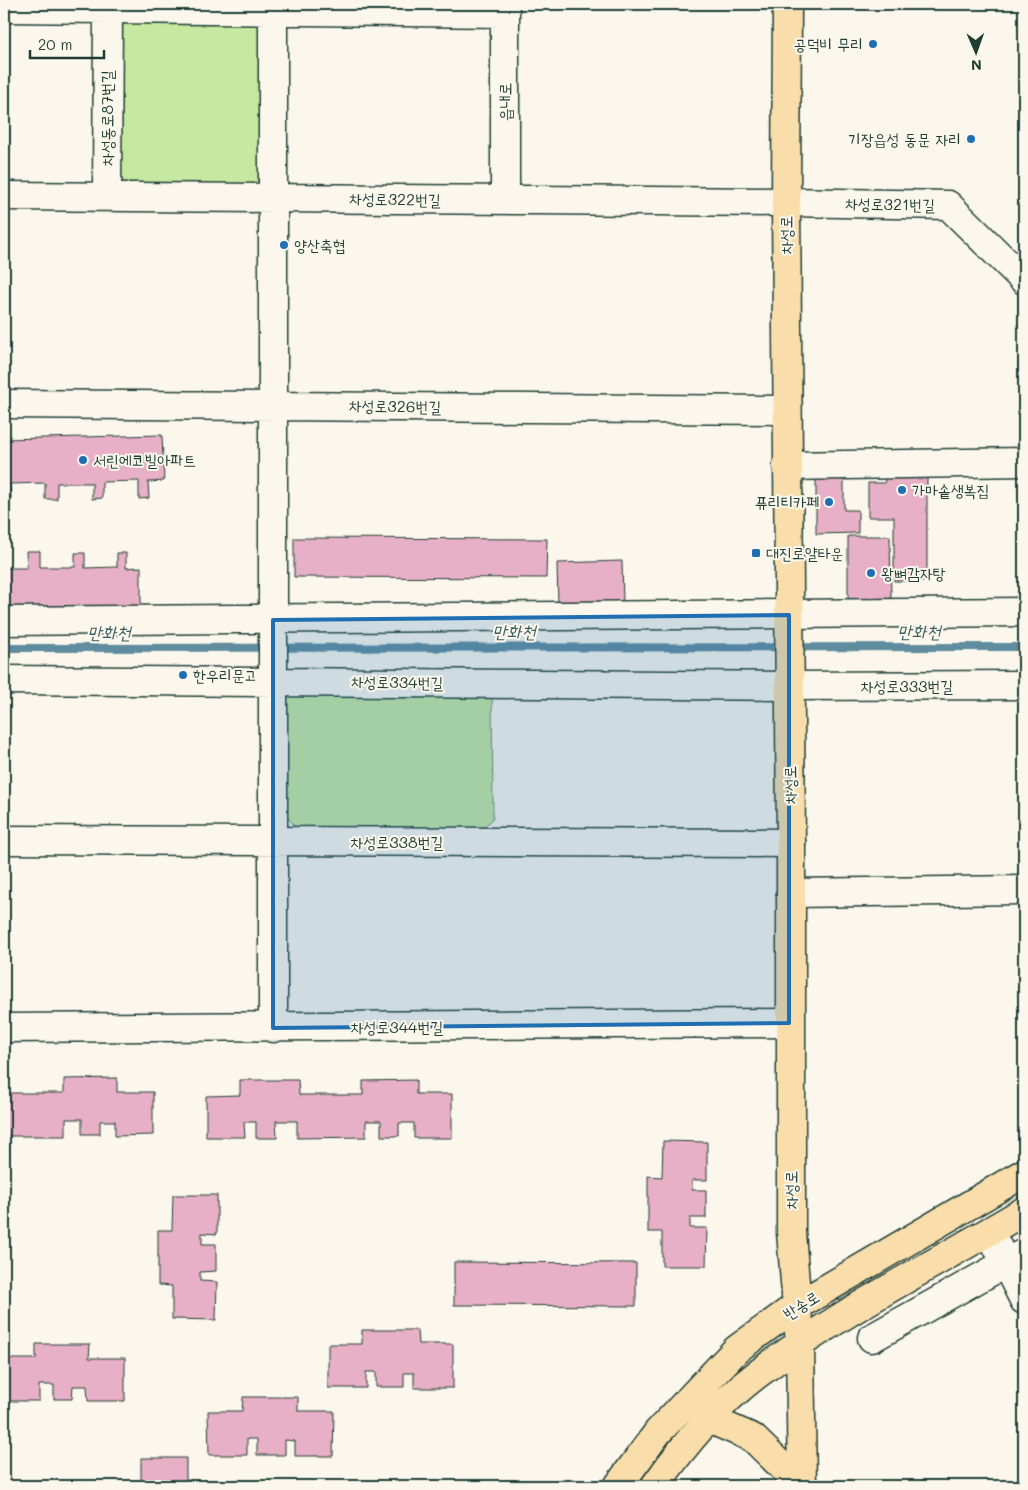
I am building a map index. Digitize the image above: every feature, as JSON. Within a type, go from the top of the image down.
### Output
[{"type":"main road","name":"차성로","points":[[787,4],[786,410],[791,843],[789,1023],[791,1232],[795,1307],[800,1345],[802,1486]]},
{"type":"main road","name":"반송로","points":[[618,1486],[658,1432],[737,1349],[795,1307],[1024,1173]]},
{"type":"main road","name":"반송로","points":[[656,1486],[677,1456],[709,1420],[754,1377],[828,1324],[1024,1211]]},
{"type":"main road","points":[[709,1420],[753,1438],[802,1486]]},
{"type":"street","points":[[273,1028],[274,7]]},
{"type":"street","points":[[4,8],[505,8]]},
{"type":"street","name":"읍내로","points":[[505,8],[505,200]]},
{"type":"street","name":"차성동로87번길","points":[[107,197],[108,9]]},
{"type":"street","name":"차성로322번길","points":[[4,196],[786,202]]},
{"type":"street","name":"차성로321번길","points":[[786,202],[948,205],[1024,280]]},
{"type":"street","name":"차성로326번길","points":[[4,404],[786,410]]},
{"type":"street","points":[[787,466],[1024,462]]},
{"type":"street","points":[[4,621],[273,627],[789,622],[1024,612]]},
{"type":"street","name":"차성로334번길","points":[[4,680],[273,676],[790,682]]},
{"type":"street","name":"차성로333번길","points":[[790,682],[1024,685]]},
{"type":"street","name":"차성로338번길","points":[[4,840],[791,843]]},
{"type":"street","points":[[791,892],[1024,890]]},
{"type":"street","name":"차성로344번길","points":[[4,1028],[273,1028],[789,1023]]},
{"type":"street","points":[[990,1232],[1014,1258],[1024,1300]]},
{"type":"street","points":[[872,1338],[1014,1258]]},
{"type":"highlighted area","points":[[789,615],[789,1023],[273,1028],[273,620]]},
{"type":"green space","points":[[246,15],[265,33],[264,174],[250,187],[131,187],[116,175],[117,27],[131,17]]},
{"type":"green space","points":[[492,689],[493,819],[477,833],[300,834],[287,816],[286,691]]},
{"type":"building","name":"서린에코빌아파트","points":[[162,435],[164,481],[148,482],[149,498],[139,499],[139,481],[102,482],[102,498],[92,499],[92,483],[57,483],[57,499],[45,499],[45,483],[10,484],[11,498],[4,498],[4,439]]},
{"type":"building","points":[[816,471],[844,471],[844,510],[858,510],[858,533],[816,534]]},
{"type":"building","points":[[927,471],[927,581],[894,581],[894,517],[868,517],[868,483],[885,483],[884,472]]},
{"type":"building","points":[[848,536],[890,536],[891,599],[848,599]]},
{"type":"building","points":[[294,538],[547,539],[546,578],[294,577]]},
{"type":"building","points":[[26,551],[40,551],[40,567],[75,567],[75,553],[85,553],[85,568],[117,567],[117,553],[126,553],[126,568],[141,567],[141,615],[4,616],[4,568],[27,568]]},
{"type":"building","points":[[622,561],[623,602],[558,605],[557,563]]},
{"type":"building","points":[[117,1078],[117,1092],[153,1092],[153,1135],[115,1136],[115,1121],[100,1121],[100,1134],[82,1134],[82,1119],[66,1119],[66,1136],[4,1136],[4,1093],[64,1093],[64,1079]]},
{"type":"building","points":[[240,1080],[298,1080],[299,1095],[363,1095],[363,1081],[416,1080],[416,1094],[452,1094],[452,1138],[414,1138],[414,1123],[399,1123],[399,1136],[381,1136],[381,1121],[366,1121],[366,1137],[297,1138],[297,1121],[276,1121],[277,1138],[256,1138],[256,1122],[244,1122],[245,1137],[206,1137],[206,1096],[240,1095]]},
{"type":"building","points":[[663,1141],[707,1142],[707,1180],[692,1180],[692,1190],[706,1190],[706,1218],[690,1218],[690,1228],[707,1228],[706,1266],[662,1266],[662,1232],[648,1232],[648,1176],[662,1177]]},
{"type":"building","points":[[173,1195],[217,1195],[217,1234],[202,1233],[202,1244],[216,1244],[216,1271],[200,1272],[200,1281],[217,1282],[216,1320],[172,1319],[172,1286],[158,1285],[158,1230],[172,1230]]},
{"type":"building","points":[[454,1262],[636,1263],[636,1306],[454,1305]]},
{"type":"building","points":[[362,1330],[417,1330],[418,1344],[453,1344],[453,1388],[414,1388],[414,1373],[404,1373],[404,1387],[376,1387],[376,1372],[366,1372],[366,1388],[328,1388],[328,1344],[362,1344]]},
{"type":"building","points":[[36,1344],[90,1344],[89,1358],[125,1358],[125,1401],[88,1401],[87,1386],[73,1386],[72,1399],[54,1399],[54,1385],[39,1385],[39,1401],[4,1401],[4,1359],[36,1359]]},
{"type":"building","points":[[243,1397],[298,1397],[298,1411],[334,1411],[333,1456],[295,1456],[295,1441],[285,1440],[285,1455],[257,1455],[257,1439],[247,1439],[247,1455],[209,1455],[208,1411],[242,1411]]},
{"type":"building","points":[[141,1458],[186,1458],[186,1486],[141,1486]]},
{"type":"waterway","name":"만화천","points":[[4,648],[1024,647]]},
{"type":"place","name":"공덕비 무리","points":[[873,44]]},
{"type":"place","name":"기장읍성 동문 자리","points":[[971,139]]},
{"type":"place","name":"양산축협","points":[[284,245]]},
{"type":"place","name":"서린에코빌아파트","points":[[83,460]]},
{"type":"place","name":"가마솥생복집","points":[[902,490]]},
{"type":"place","name":"퓨리티카페","points":[[829,502]]},
{"type":"place","name":"대진로얄타운","points":[[756,553]]},
{"type":"place","name":"왕뼈감자탕","points":[[871,573]]},
{"type":"place","name":"한우리문고","points":[[183,675]]}]
